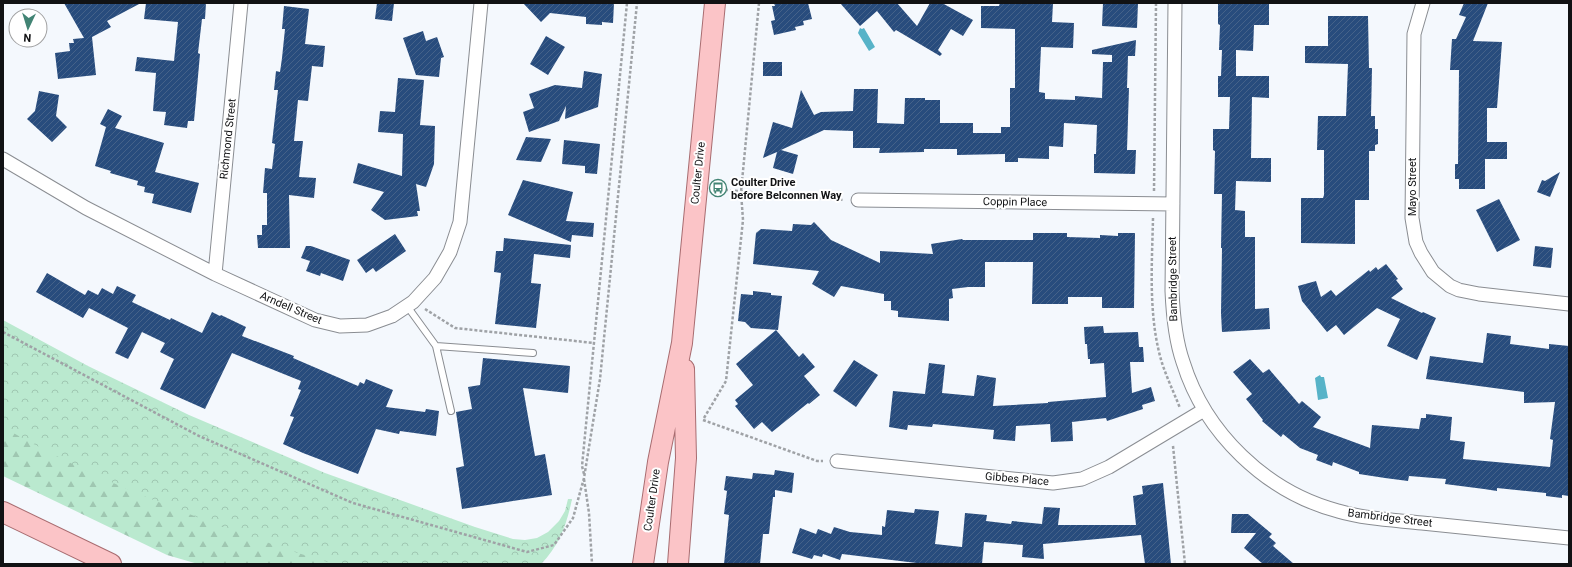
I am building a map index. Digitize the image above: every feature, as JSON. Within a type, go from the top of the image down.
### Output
[{"type":"main road","name":"Coulter Drive","points":[[643,564],[658,462],[682,343],[715,3]]},
{"type":"main road","name":"Coulter Drive","points":[[678,564],[686,458],[686,400],[682,343]]},
{"type":"main road","points":[[3,512],[111,564]]},
{"type":"street","name":"Richmond Street","points":[[215,274],[241,3]]},
{"type":"street","name":"Arndell Street","points":[[3,159],[86,208],[215,274],[315,320],[340,326],[367,325],[392,316],[410,304],[426,290],[435,278],[450,252],[460,222],[482,3]]},
{"type":"street","name":"Bambridge Street","points":[[1175,3],[1172,291],[1174,327],[1182,362],[1204,410],[1228,442],[1242,456],[1271,480],[1304,499],[1338,512],[1374,518],[1569,538]]},
{"type":"street","name":"Mayo Street","points":[[1423,3],[1414,34],[1412,218],[1416,242],[1421,253],[1433,272],[1450,286],[1459,290],[1479,294],[1569,304]]},
{"type":"street","name":"Coppin Place","points":[[858,200],[1173,204]]},
{"type":"street","name":"Gibbes Place","points":[[837,461],[1053,483],[1082,479],[1109,467],[1204,410]]},
{"type":"lane","points":[[410,304],[436,346],[451,411]]},
{"type":"lane","points":[[436,346],[533,353]]},
{"type":"path","points":[[592,563],[589,513],[582,466],[627,3]]},
{"type":"path","points":[[3,332],[200,436],[353,503],[527,552],[554,545],[573,518],[584,478],[600,379],[637,3]]},
{"type":"path","points":[[759,3],[741,192],[742,220],[726,382],[702,420],[817,461],[837,461]]},
{"type":"path","points":[[697,186],[741,192],[836,200],[858,200]]},
{"type":"path","points":[[410,304],[455,328],[594,343]]},
{"type":"path","points":[[1171,429],[1185,564]]},
{"type":"green space","points":[[3,320],[88,366],[189,415],[325,473],[475,527],[513,539],[525,540],[537,538],[548,532],[559,521],[565,511],[568,499],[572,499],[565,526],[553,550],[541,564],[334,564],[198,518],[85,470],[3,427]]},
{"type":"green space","points":[[3,351],[482,564],[198,564],[167,555],[3,476]]},
{"type":"water","points":[[860,28],[864,28],[875,47],[869,51],[858,33]]},
{"type":"water","points":[[1320,375],[1321,377],[1324,377],[1328,398],[1318,400],[1315,378]]},
{"type":"building","points":[[64,3],[141,3],[107,21],[111,27],[92,37],[96,75],[58,79],[55,53],[70,51],[69,43],[74,43],[73,39],[84,38]]},
{"type":"building","points":[[146,3],[206,3],[205,19],[202,19],[198,53],[200,54],[194,121],[188,121],[187,128],[164,125],[166,112],[153,111],[156,73],[135,71],[137,57],[174,61],[178,22],[144,19]]},
{"type":"building","points":[[377,3],[394,3],[392,21],[375,19]]},
{"type":"building","points":[[523,3],[614,3],[613,23],[602,22],[602,25],[586,24],[586,17],[550,13],[541,22]]},
{"type":"building","points":[[774,3],[808,3],[812,19],[803,21],[804,25],[795,27],[796,30],[774,35],[771,21],[775,20],[772,6],[775,6]]},
{"type":"building","points":[[840,3],[897,3],[917,26],[930,3],[942,3],[973,20],[963,36],[951,29],[938,50],[942,54],[940,56],[896,30],[894,32],[877,11],[860,26]]},
{"type":"building","points":[[1000,3],[1053,3],[1052,22],[1074,23],[1073,48],[1041,47],[1039,92],[1045,93],[1045,99],[1075,100],[1075,96],[1102,98],[1103,62],[1112,62],[1112,55],[1092,54],[1092,50],[1136,40],[1135,56],[1128,56],[1127,88],[1129,88],[1127,150],[1136,150],[1135,174],[1094,173],[1097,125],[1064,123],[1063,147],[1049,146],[1049,159],[1018,158],[1018,162],[1005,162],[1005,154],[957,155],[957,149],[924,149],[924,152],[879,153],[880,148],[853,148],[853,131],[824,130],[781,150],[798,155],[793,174],[773,168],[777,152],[763,158],[773,122],[792,128],[801,90],[814,115],[821,112],[853,111],[854,89],[878,89],[877,123],[904,124],[905,98],[925,98],[925,100],[940,100],[940,123],[973,123],[973,133],[1001,133],[1001,127],[1010,127],[1010,88],[1015,88],[1015,29],[981,28],[981,6],[999,6]]},
{"type":"building","points":[[1103,3],[1138,3],[1137,28],[1102,26]]},
{"type":"building","points":[[1464,3],[1488,3],[1473,41],[1502,42],[1497,108],[1487,108],[1487,142],[1507,142],[1507,159],[1485,159],[1485,189],[1459,189],[1459,179],[1455,179],[1455,164],[1458,164],[1459,70],[1450,70],[1452,39],[1456,39],[1466,17],[1459,15]]},
{"type":"building","points":[[1218,4],[1269,4],[1269,25],[1254,25],[1253,51],[1236,50],[1236,76],[1269,76],[1269,98],[1252,97],[1251,158],[1271,158],[1271,182],[1236,181],[1235,210],[1245,211],[1245,237],[1255,237],[1255,309],[1269,308],[1270,329],[1222,332],[1222,194],[1214,194],[1215,151],[1213,150],[1213,129],[1229,129],[1230,97],[1218,97],[1218,76],[1221,76],[1222,50],[1219,50],[1220,25],[1218,24]]},
{"type":"building","points":[[284,6],[309,9],[305,44],[325,46],[323,67],[312,66],[308,101],[298,100],[294,141],[303,141],[299,177],[316,178],[314,198],[289,195],[290,248],[258,248],[257,235],[262,235],[262,225],[267,225],[267,193],[263,193],[265,168],[272,169],[275,144],[272,143],[278,90],[274,90],[276,71],[280,72],[282,58],[285,29],[282,29]]},
{"type":"building","points":[[1328,16],[1368,16],[1369,68],[1372,68],[1371,116],[1375,116],[1375,129],[1378,129],[1378,144],[1375,145],[1375,151],[1369,151],[1369,200],[1355,200],[1355,244],[1301,243],[1301,198],[1323,198],[1324,195],[1324,150],[1317,150],[1318,116],[1346,116],[1348,64],[1305,63],[1305,46],[1328,46]]},
{"type":"building","points":[[423,31],[426,41],[437,37],[444,57],[441,58],[439,77],[416,75],[403,38]]},
{"type":"building","points":[[546,36],[565,47],[548,75],[530,64]]},
{"type":"building","points":[[763,62],[782,62],[782,76],[763,76]]},
{"type":"building","points":[[584,71],[602,74],[598,107],[565,119],[566,106],[559,121],[529,132],[523,112],[534,108],[529,94],[555,85],[582,88]]},
{"type":"building","points":[[398,78],[424,80],[420,125],[435,126],[434,164],[426,187],[416,184],[420,211],[417,211],[418,216],[385,220],[371,210],[384,192],[353,183],[358,163],[402,176],[403,134],[378,132],[380,111],[395,112]]},
{"type":"building","points":[[39,91],[59,95],[56,116],[67,127],[52,142],[27,119],[35,111]]},
{"type":"building","points":[[108,109],[122,116],[115,128],[164,143],[155,172],[199,183],[191,213],[152,203],[154,194],[144,192],[145,187],[137,185],[138,181],[110,173],[111,171],[95,166],[106,127],[100,124]]},
{"type":"building","points":[[526,137],[551,139],[541,162],[516,160]]},
{"type":"building","points":[[564,140],[600,144],[597,174],[585,173],[585,166],[562,164]]},
{"type":"building","points":[[1560,172],[1550,197],[1537,192],[1542,180],[1545,181]]},
{"type":"building","points":[[523,180],[573,192],[566,221],[594,223],[593,237],[572,235],[571,242],[508,215]]},
{"type":"building","points":[[1499,199],[1520,240],[1497,252],[1476,210]]},
{"type":"building","points":[[814,222],[831,240],[880,263],[880,251],[933,254],[931,244],[962,239],[1033,240],[1033,233],[1067,233],[1067,237],[1100,238],[1100,235],[1118,236],[1118,233],[1135,233],[1134,308],[1102,308],[1102,297],[1068,297],[1068,304],[1032,304],[1033,262],[985,262],[985,287],[952,289],[953,298],[949,299],[949,321],[898,317],[898,311],[891,310],[891,301],[884,301],[884,294],[841,286],[834,297],[812,284],[819,271],[753,264],[756,233],[761,229],[792,231],[793,224],[811,225]]},
{"type":"building","points":[[395,234],[406,251],[376,272],[373,268],[366,273],[357,260]]},
{"type":"building","points":[[504,238],[571,245],[570,258],[534,254],[531,283],[541,284],[536,328],[495,324],[501,273],[494,272],[496,251],[503,251]]},
{"type":"building","points":[[306,246],[311,246],[350,260],[343,281],[321,273],[320,276],[306,271],[310,261],[301,258]]},
{"type":"building","points":[[1535,246],[1553,248],[1551,268],[1533,266]]},
{"type":"building","points":[[1386,264],[1398,279],[1396,280],[1403,289],[1391,298],[1436,318],[1417,360],[1387,346],[1400,319],[1377,308],[1344,335],[1336,325],[1327,332],[1302,301],[1298,286],[1316,281],[1321,297],[1331,290],[1336,296],[1369,270],[1370,272],[1376,267],[1378,270]]},
{"type":"building","points":[[47,273],[85,295],[88,290],[98,295],[102,288],[113,294],[117,286],[136,295],[132,302],[202,333],[212,312],[220,316],[221,315],[246,327],[242,336],[294,356],[293,358],[358,386],[360,382],[364,384],[366,379],[393,390],[386,407],[425,412],[426,409],[439,411],[436,436],[400,431],[399,434],[376,429],[358,474],[303,453],[283,444],[294,417],[290,416],[301,390],[298,389],[301,381],[232,353],[205,409],[160,389],[174,359],[160,352],[165,343],[142,332],[128,359],[115,353],[128,328],[89,308],[83,318],[36,292]]},
{"type":"building","points":[[753,291],[782,296],[778,330],[751,328],[745,322],[738,321],[741,294],[753,295]]},
{"type":"building","points":[[1103,326],[1104,333],[1138,332],[1139,347],[1143,347],[1144,362],[1130,362],[1132,393],[1151,387],[1155,401],[1142,405],[1143,409],[1107,421],[1106,418],[1072,422],[1073,441],[1051,442],[1050,424],[1016,426],[1015,441],[993,439],[994,430],[933,424],[932,427],[908,425],[907,430],[889,427],[893,391],[925,394],[929,363],[945,365],[942,393],[974,396],[977,375],[996,378],[993,406],[1048,403],[1106,397],[1104,363],[1090,364],[1090,359],[1088,359],[1087,344],[1085,344],[1084,327]]},
{"type":"building","points":[[776,330],[799,357],[803,353],[815,367],[804,376],[820,395],[772,432],[762,422],[754,429],[735,406],[738,404],[735,400],[753,385],[736,364]]},
{"type":"building","points":[[1487,333],[1511,336],[1510,344],[1549,349],[1549,344],[1569,346],[1569,496],[1562,495],[1562,498],[1546,496],[1546,493],[1497,488],[1497,491],[1445,484],[1446,479],[1409,476],[1408,481],[1359,474],[1359,472],[1333,462],[1332,466],[1316,460],[1318,455],[1300,448],[1283,434],[1281,437],[1262,421],[1263,420],[1246,399],[1252,394],[1233,372],[1250,359],[1263,373],[1269,369],[1299,404],[1302,401],[1321,417],[1313,427],[1370,448],[1372,425],[1419,429],[1421,418],[1426,418],[1426,414],[1452,417],[1450,440],[1465,442],[1463,459],[1550,467],[1553,440],[1550,439],[1555,402],[1524,403],[1524,392],[1426,379],[1430,356],[1483,363]]},
{"type":"building","points":[[483,358],[570,366],[568,393],[523,388],[535,456],[545,454],[552,495],[462,509],[456,468],[464,466],[456,412],[472,409],[468,387],[480,385]]},
{"type":"building","points":[[854,360],[878,375],[856,407],[833,391]]},
{"type":"building","points":[[775,470],[794,473],[792,493],[775,490],[769,534],[763,534],[760,564],[724,564],[729,515],[724,514],[727,491],[724,490],[726,476],[752,479],[753,473],[774,475]]},
{"type":"building","points":[[1163,483],[1171,564],[1145,564],[1141,535],[1043,544],[1044,559],[1022,557],[1023,545],[984,542],[982,564],[925,564],[842,554],[840,560],[823,554],[822,557],[814,555],[812,559],[792,553],[800,528],[816,534],[818,529],[831,534],[834,527],[850,532],[882,535],[882,526],[885,527],[887,510],[914,513],[915,509],[939,511],[935,544],[962,547],[965,513],[987,515],[986,521],[1011,524],[1012,521],[1042,524],[1044,507],[1060,508],[1058,525],[1136,525],[1133,496],[1143,494],[1142,486]]},
{"type":"building","points":[[1232,514],[1248,514],[1272,534],[1269,537],[1276,543],[1273,546],[1294,564],[1263,564],[1244,548],[1256,533],[1231,533]]},
{"type":"place","name":"Coulter Drive before Belconnen Way","points":[[718,188]]}]
